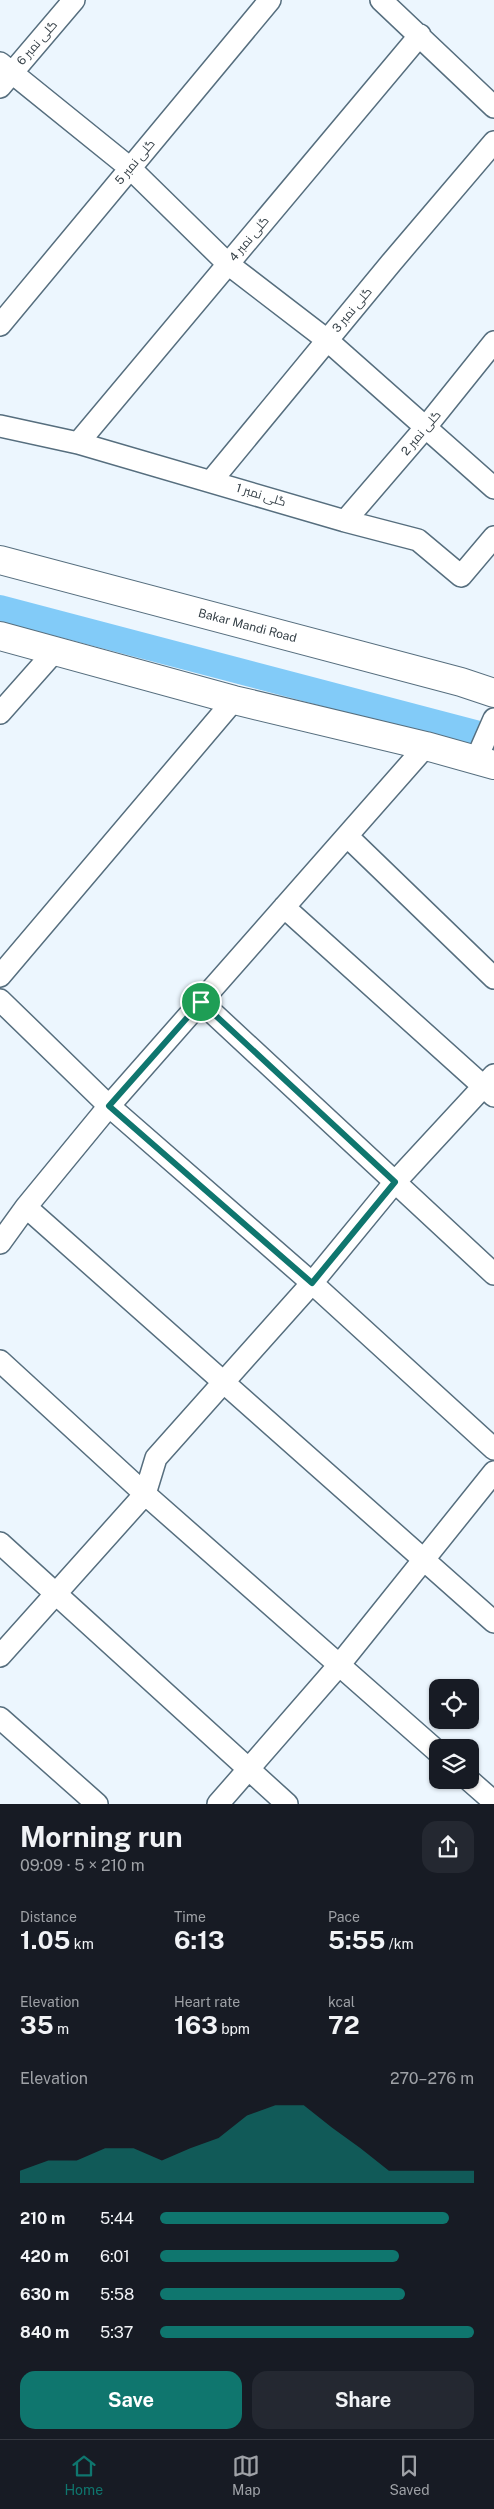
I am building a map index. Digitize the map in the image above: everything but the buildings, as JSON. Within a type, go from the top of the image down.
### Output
[{"type":"street","name":"گلی نمبر 6","points":[[3,74],[74,0]]},
{"type":"street","name":"گلی نمبر 5","points":[[0,325],[270,0]]},
{"type":"street","points":[[381,0],[494,107]]},
{"type":"street","name":"گلی نمبر 4","points":[[78,443],[420,35]]},
{"type":"street","points":[[3,74],[130,168],[228,264],[327,340],[494,488]]},
{"type":"street","name":"گلی نمبر 3","points":[[212,480],[494,142]]},
{"type":"street","name":"گلی نمبر 2","points":[[345,521],[425,428],[494,342]]},
{"type":"street","name":"گلی نمبر 1","points":[[0,426],[78,443],[212,480],[345,521],[418,540],[461,576],[494,537]]},
{"type":"street","name":"Bakar Mandi Road","points":[[0,560],[461,682],[494,693]]},
{"type":"street","points":[[0,636],[234,700],[426,746],[485,763],[494,719]]},
{"type":"street","points":[[0,713],[55,651]]},
{"type":"street","points":[[0,976],[234,700]]},
{"type":"street","points":[[2,1236],[109,1106],[426,746]]},
{"type":"street","points":[[347,836],[494,978]]},
{"type":"street","points":[[0,1656],[145,1494],[156,1458],[222,1381],[312,1283],[395,1182],[490,1086],[284,908]]},
{"type":"street","points":[[0,1000],[109,1106],[312,1283],[494,1449]]},
{"type":"street","points":[[201,1002],[494,1274]]},
{"type":"street","points":[[26,1207],[494,1622]]},
{"type":"street","points":[[0,1361],[145,1494],[429,1744]]},
{"type":"street","points":[[218,1804],[340,1664],[494,1472]]},
{"type":"street","points":[[0,1543],[287,1804]]},
{"type":"street","points":[[0,1718],[96,1804]]},
{"type":"street","points":[[479,1789],[494,1802]]},
{"type":"waterway","points":[[0,608],[494,738]]},
{"type":"route","points":[[201,1002],[395,1182],[312,1283],[109,1106],[201,1002]]}]
